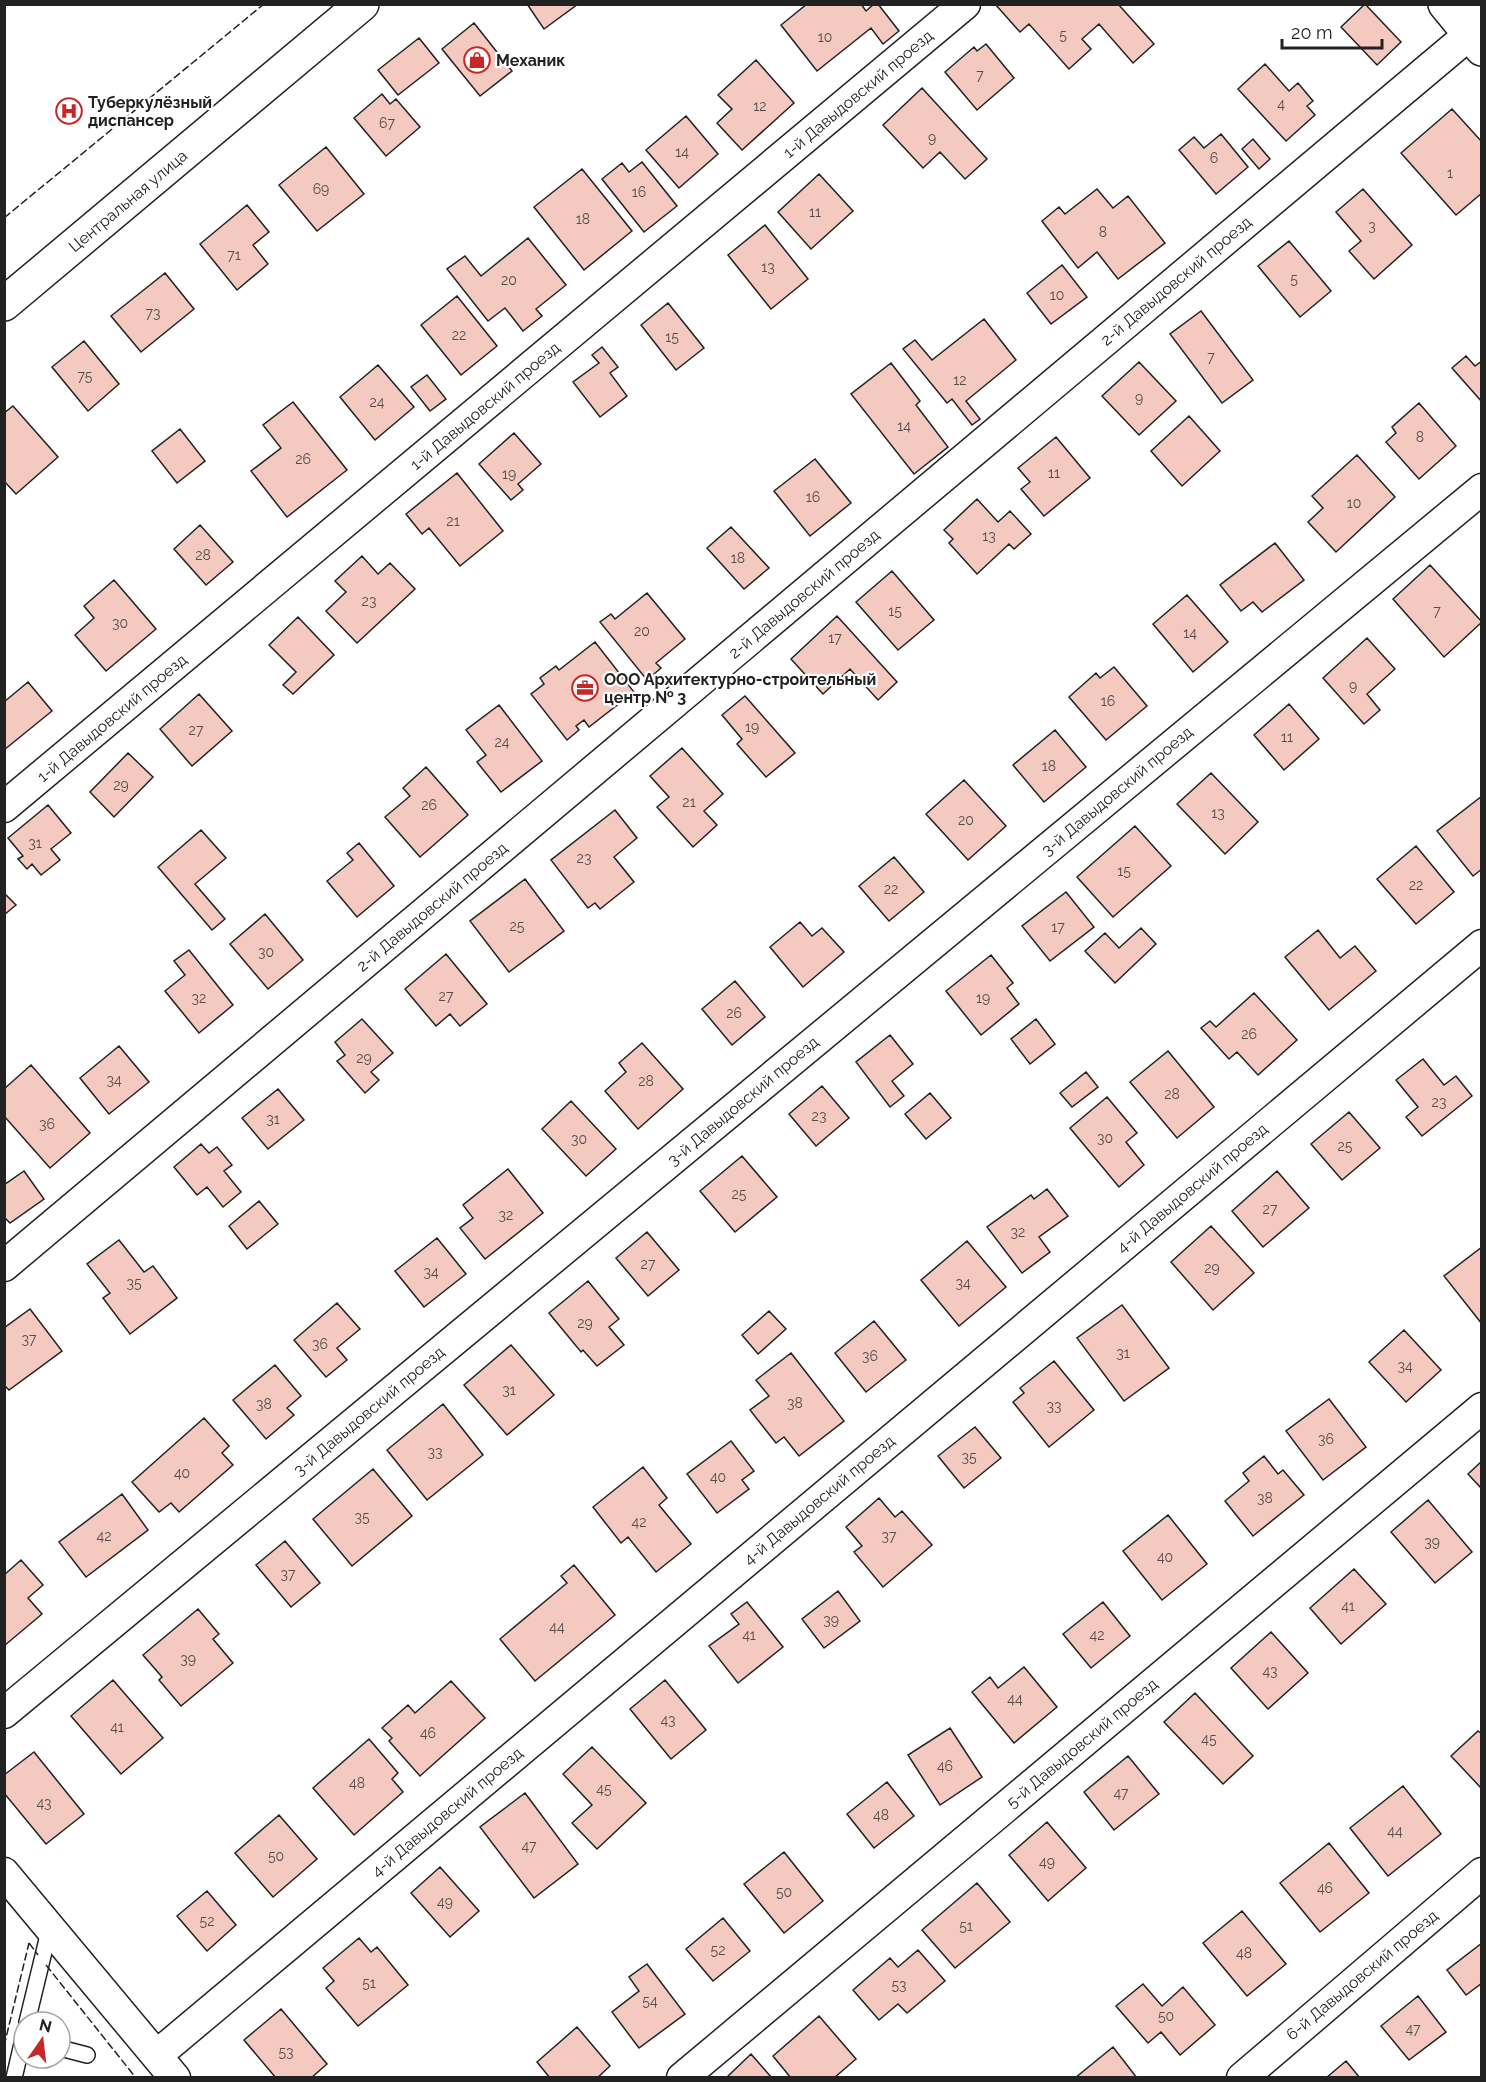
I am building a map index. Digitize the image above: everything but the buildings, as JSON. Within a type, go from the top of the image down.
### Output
[{"type":"street","name":"Центральная улица","points":[[4,304],[362,4]]},
{"type":"street","name":"1-й Давыдовский проезд","points":[[4,807],[965,4]]},
{"type":"street","points":[[1445,4],[1475,29]]},
{"type":"street","name":"2-й Давыдовский проезд","points":[[4,1266],[1475,29]]},
{"type":"street","name":"3-й Давыдовский проезд","points":[[4,1713],[1482,489]]},
{"type":"street","name":"4-й Давыдовский проезд","points":[[157,2055],[1482,945]]},
{"type":"street","name":"5-й Давыдовский проезд","points":[[682,2078],[1482,1408]]},
{"type":"street","points":[[4,1873],[176,2078]]},
{"type":"street","name":"6-й Давыдовский проезд","points":[[1242,2078],[1482,1873]]},
{"type":"lane","points":[[30,2010],[50,1927]]},
{"type":"lane","points":[[72,2051],[87,2055]]},
{"type":"fence","points":[[4,218],[264,4]]},
{"type":"fence","points":[[29,1943],[38,1955]]},
{"type":"fence","points":[[4,2046],[29,1943]]},
{"type":"fence","points":[[46,1965],[136,2078]]},
{"type":"place","name":"Механик","points":[[477,60]]},
{"type":"place","name":"Туберкулёзный диспансер","points":[[69,111]]},
{"type":"place","name":"ООО Архитектурно-строительный центр № 3","points":[[585,688]]}]
